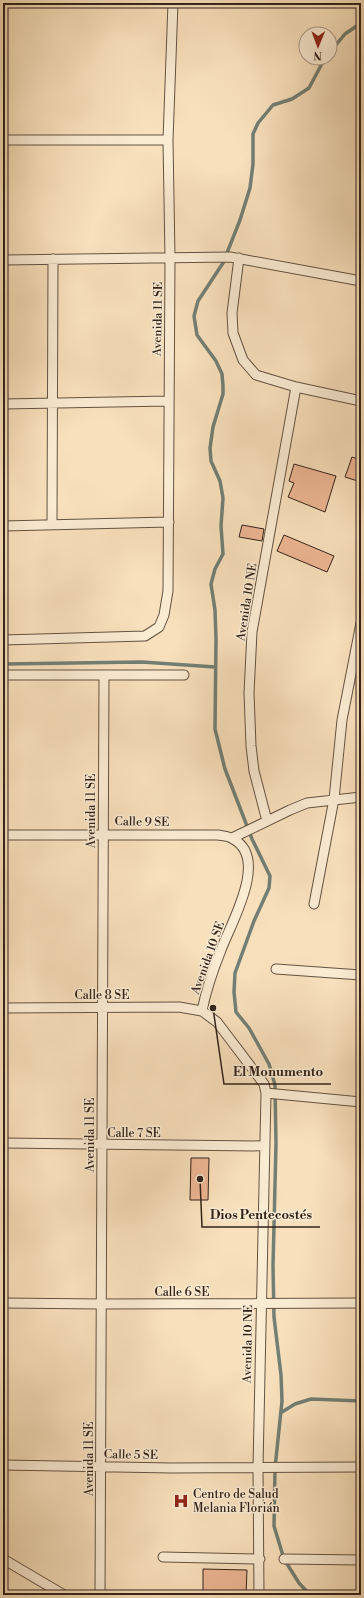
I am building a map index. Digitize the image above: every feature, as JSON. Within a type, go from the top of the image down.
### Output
[{"type":"street","name":"Avenida 11 SE","points":[[3,640],[145,636],[159,627],[164,615],[168,591],[170,258],[168,140],[173,3]]},
{"type":"street","points":[[3,140],[168,140]]},
{"type":"street","points":[[3,260],[217,256],[235,257],[361,281]]},
{"type":"street","points":[[235,257],[232,313],[233,333],[243,360],[256,375],[296,387],[361,401]]},
{"type":"street","points":[[52,524],[53,259]]},
{"type":"street","name":"Avenida 10 NE","points":[[267,821],[254,771],[251,746],[249,694],[252,632],[296,387]]},
{"type":"street","points":[[3,404],[168,401]]},
{"type":"street","points":[[3,526],[169,522]]},
{"type":"street","points":[[314,904],[334,799],[342,720],[359,642],[361,623]]},
{"type":"street","points":[[3,675],[184,675]]},
{"type":"street","name":"Avenida 11 SE","points":[[100,1595],[104,675]]},
{"type":"street","points":[[236,836],[307,803],[361,797]]},
{"type":"street","name":"Calle 9 SE","points":[[3,835],[103,834],[236,836]]},
{"type":"street","name":"Avenida 10 SE","points":[[236,836],[246,855],[248,869],[247,884],[236,916],[221,949],[208,985],[202,1011],[217,1022],[270,1093]]},
{"type":"street","points":[[276,969],[361,975]]},
{"type":"street","name":"Calle 8 SE","points":[[3,1008],[179,1007],[202,1011]]},
{"type":"street","points":[[270,1093],[361,1102]]},
{"type":"street","name":"Avenida 10 NE","points":[[259,1595],[260,1559],[258,1467],[263,1304],[265,1146],[270,1093]]},
{"type":"street","name":"Calle 7 SE","points":[[3,1143],[265,1146]]},
{"type":"street","name":"Calle 6 SE","points":[[3,1303],[283,1305],[361,1303]]},
{"type":"street","name":"Calle 5 SE","points":[[3,1465],[101,1467],[361,1467]]},
{"type":"street","points":[[163,1557],[260,1559]]},
{"type":"street","points":[[3,1559],[64,1595]]},
{"type":"street","points":[[284,1559],[361,1560]]},
{"type":"building","points":[[352,457],[361,460],[361,482],[345,477]]},
{"type":"building","points":[[294,464],[336,476],[325,512],[288,497],[294,483],[289,481]]},
{"type":"building","points":[[242,525],[264,529],[262,541],[239,537]]},
{"type":"building","points":[[284,535],[334,556],[327,572],[277,551]]},
{"type":"building","points":[[191,1158],[209,1158],[208,1200],[190,1200]]},
{"type":"building","points":[[203,1569],[247,1570],[246,1595],[203,1595]]},
{"type":"waterway","points":[[338,42],[345,34],[361,23]]},
{"type":"waterway","points":[[310,1595],[299,1583],[284,1559],[274,1526],[275,1468],[282,1401],[281,1375],[274,1317],[273,1266],[276,1144],[275,1085],[269,1064],[249,1028],[236,1012],[234,992],[235,973],[254,921],[269,888],[270,876],[252,839],[225,769],[215,729],[216,639],[215,610],[211,584],[215,569],[223,554],[221,526],[223,498],[220,481],[211,461],[210,448],[213,427],[223,394],[223,386],[222,374],[216,361],[197,335],[194,316],[198,301],[223,263],[240,220],[250,188],[253,164],[253,134],[258,123],[273,105],[292,99],[309,88],[321,66]]},
{"type":"waterway","points":[[3,664],[142,662],[215,667]]},
{"type":"waterway","points":[[282,1412],[295,1404],[311,1399],[361,1401]]},
{"type":"place","name":"El Monumento","points":[[213,1008]]},
{"type":"place","name":"Dios Pentecostés","points":[[200,1179]]},
{"type":"place","name":"Centro de Salud Melania Florián","points":[[181,1501]]}]
